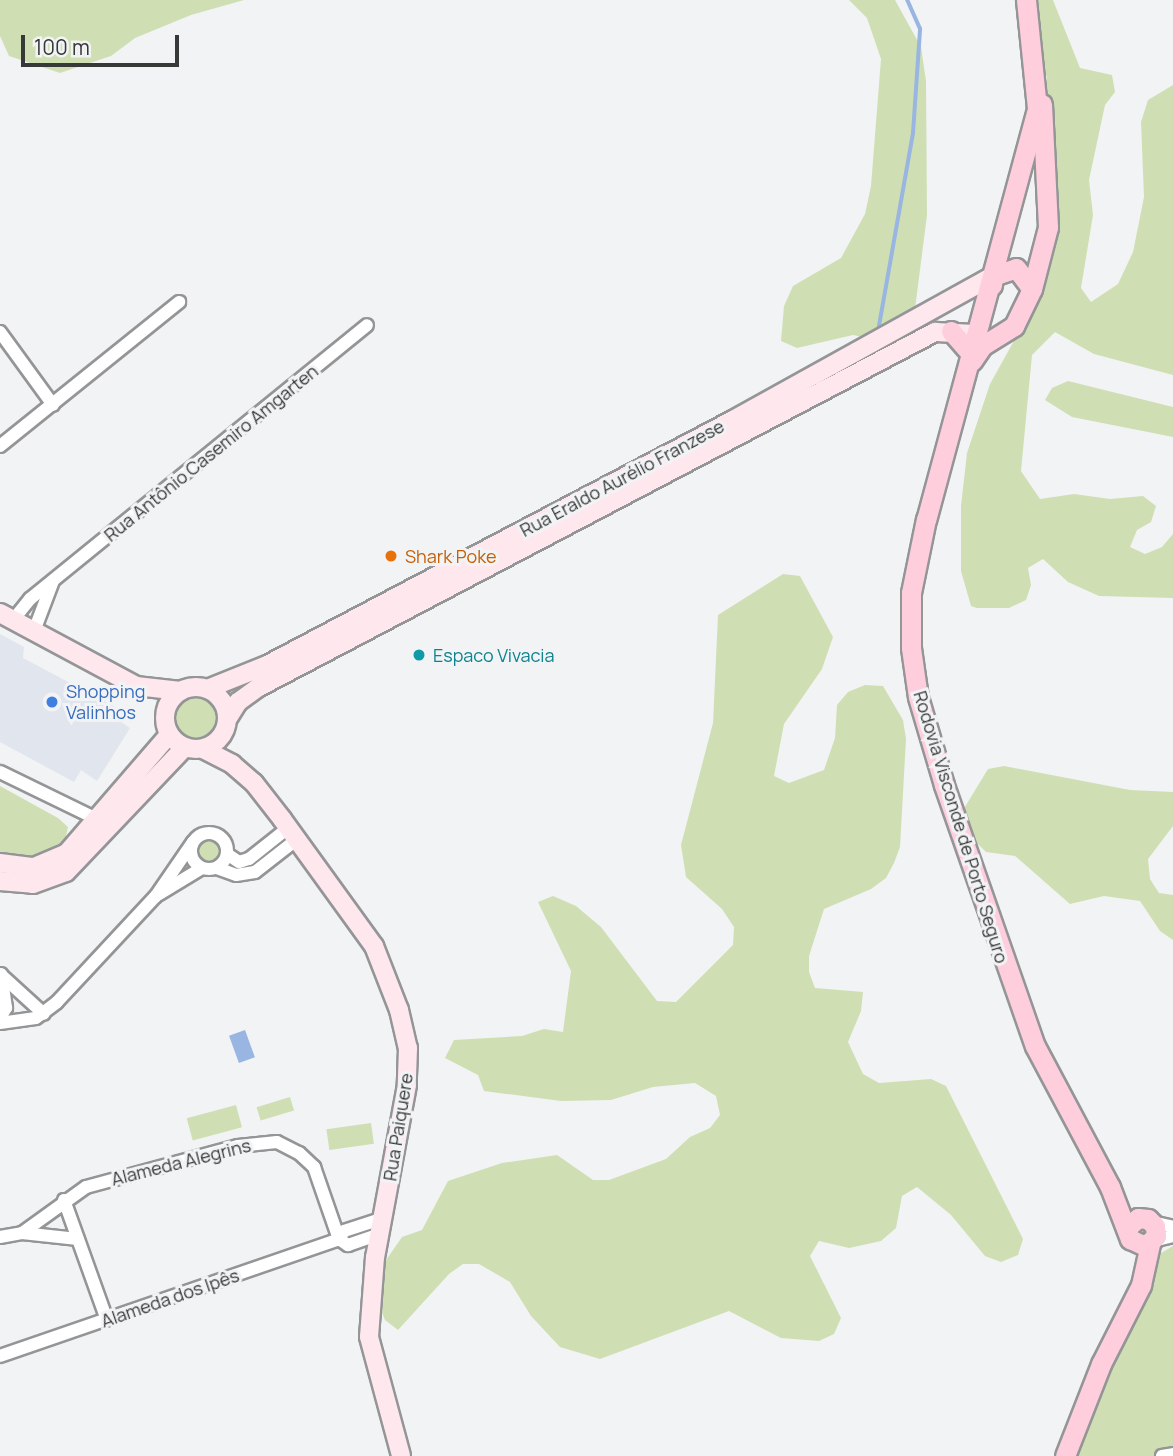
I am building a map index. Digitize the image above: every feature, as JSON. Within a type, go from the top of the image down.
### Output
[{"type":"main road","name":"Rodovia Visconde de Porto Seguro","points":[[971,351],[1004,331],[1032,289],[1049,204],[1046,131],[1037,90],[1026,0]]},
{"type":"main road","name":"Rodovia Visconde de Porto Seguro","points":[[1037,90],[1036,118],[926,519],[911,593],[911,648],[918,696],[1019,1007],[1063,1106],[1110,1186],[1143,1232]]},
{"type":"main road","points":[[951,331],[971,351],[1004,331],[988,316],[993,276],[1016,268],[1032,289]]},
{"type":"main road","name":"Rua Eraldo Aurélio Franzese","points":[[207,689],[267,665],[955,300],[993,276]]},
{"type":"main road","name":"Rua Eraldo Aurélio Franzese","points":[[226,724],[238,702],[259,687],[935,332],[951,331]]},
{"type":"main road","points":[[6,617],[136,686],[181,691],[207,689],[225,706],[232,764]]},
{"type":"main road","points":[[136,686],[184,748],[203,749],[217,743],[226,724]]},
{"type":"main road","points":[[0,863],[34,867],[55,860],[97,818],[167,727],[169,703],[181,691]]},
{"type":"main road","points":[[0,881],[33,884],[74,866],[184,748]]},
{"type":"main road","name":"Rua Paiquere","points":[[203,749],[232,764],[254,783],[379,954],[408,1048],[407,1086],[370,1300],[369,1337],[401,1456]]},
{"type":"main road","points":[[1065,1456],[1101,1364],[1133,1297],[1143,1232]]},
{"type":"street","points":[[0,446],[179,302]]},
{"type":"street","name":"Rua Antônio Casemiro Amgarten","points":[[6,617],[54,581],[367,325]]},
{"type":"street","points":[[0,332],[52,405]]},
{"type":"street","name":"Rua Antônio Casemiro Amgarten","points":[[34,631],[54,581]]},
{"type":"street","points":[[0,772],[97,818]]},
{"type":"street","points":[[0,1021],[44,1014],[156,896],[193,842],[202,834],[215,834],[225,842],[227,854],[217,868]]},
{"type":"street","points":[[227,854],[239,862],[292,834]]},
{"type":"street","points":[[156,896],[202,868],[217,868],[236,875],[255,872],[292,834]]},
{"type":"street","points":[[193,842],[193,860],[202,868]]},
{"type":"street","points":[[0,974],[44,1014]]},
{"type":"street","points":[[0,974],[6,1008],[0,1021]]},
{"type":"street","name":"Alameda Alegrins","points":[[22,1233],[64,1200],[110,1179],[238,1146],[277,1142],[314,1167],[339,1239]]},
{"type":"street","points":[[64,1200],[107,1320]]},
{"type":"street","name":"Alameda dos Ipês","points":[[0,1356],[339,1239],[344,1231],[382,1226]]},
{"type":"street","points":[[1143,1232],[1173,1227]]},
{"type":"street","points":[[1143,1232],[1173,1236]]},
{"type":"street","name":"Alameda Alegrins","points":[[0,1237],[22,1233],[78,1239]]},
{"type":"street","points":[[1162,1456],[1173,1454]]},
{"type":"shaded area","name":"Shopping Valinhos","points":[[0,634],[24,647],[23,658],[121,710],[117,719],[130,728],[97,781],[81,770],[74,782],[0,742]]},
{"type":"green space","points":[[0,0],[244,0],[191,15],[135,38],[111,56],[60,73],[9,56],[0,36]]},
{"type":"green space","points":[[849,0],[895,0],[921,47],[926,81],[927,215],[915,309],[906,330],[871,339],[853,335],[797,348],[781,341],[784,306],[793,286],[841,258],[865,214],[871,186],[881,59],[867,18]]},
{"type":"green space","points":[[1033,0],[1053,0],[1080,68],[1112,75],[1115,92],[1105,105],[1089,180],[1093,215],[1081,288],[1091,302],[1118,284],[1133,252],[1144,197],[1141,122],[1148,100],[1173,85],[1173,375],[1094,354],[1055,332],[1032,355],[1021,471],[1040,499],[1074,494],[1110,499],[1143,496],[1156,506],[1151,522],[1137,530],[1130,547],[1145,554],[1162,547],[1173,534],[1173,598],[1099,596],[1068,582],[1043,559],[1028,568],[1031,585],[1026,600],[1009,608],[977,608],[971,606],[961,571],[961,506],[967,453],[990,384],[1026,319],[1039,261],[1047,78],[1039,52]]},
{"type":"green space","points":[[1068,381],[1173,407],[1173,437],[1072,417],[1045,400],[1052,388]]},
{"type":"green space","points":[[783,574],[800,576],[833,637],[822,669],[784,724],[774,776],[789,783],[824,770],[835,738],[837,705],[848,692],[865,685],[883,686],[903,720],[906,739],[900,847],[894,863],[886,878],[871,889],[824,909],[809,956],[809,972],[815,988],[863,992],[861,1011],[848,1042],[863,1074],[879,1083],[931,1079],[946,1086],[1023,1239],[1018,1255],[1001,1262],[985,1256],[951,1215],[917,1187],[902,1196],[896,1228],[881,1241],[849,1248],[819,1241],[810,1256],[841,1318],[834,1334],[819,1341],[781,1338],[729,1311],[600,1359],[560,1347],[531,1316],[510,1282],[479,1264],[463,1264],[449,1274],[398,1330],[385,1320],[378,1303],[382,1266],[402,1237],[422,1230],[448,1181],[502,1163],[557,1155],[593,1180],[609,1180],[666,1159],[690,1137],[710,1128],[720,1115],[716,1096],[695,1083],[653,1087],[611,1100],[561,1101],[484,1091],[478,1075],[445,1058],[454,1040],[522,1036],[544,1029],[563,1032],[571,971],[538,902],[553,896],[576,906],[601,927],[657,1001],[676,1002],[733,945],[734,927],[722,909],[686,877],[681,845],[713,723],[718,615]]},
{"type":"green space","points":[[195,695],[211,702],[218,718],[211,734],[195,741],[179,734],[172,718],[179,702]]},
{"type":"green space","points":[[1004,766],[1130,790],[1173,792],[1173,826],[1148,859],[1150,879],[1159,893],[1173,895],[1173,940],[1160,931],[1140,901],[1104,896],[1070,904],[1015,856],[986,852],[974,840],[960,815],[988,769]]},
{"type":"green space","points":[[0,786],[58,818],[68,827],[65,840],[35,859],[0,858]]},
{"type":"green space","points":[[210,840],[218,843],[221,851],[218,859],[210,862],[202,859],[199,851],[202,843]]},
{"type":"green space","points":[[290,1097],[294,1110],[261,1121],[257,1107]]},
{"type":"green space","points":[[236,1105],[242,1127],[193,1140],[187,1118]]},
{"type":"green space","points":[[371,1123],[374,1144],[329,1150],[326,1129]]},
{"type":"green space","points":[[1173,1246],[1173,1456],[1055,1456],[1098,1359],[1156,1256]]},
{"type":"water","points":[[245,1030],[255,1057],[239,1063],[229,1036]]},
{"type":"waterway","points":[[879,326],[913,133],[920,29],[907,0]]},
{"type":"place","name":"Shark Poke","points":[[391,556]]},
{"type":"place","name":"Espaco Vivacia","points":[[419,655]]},
{"type":"place","name":"Shopping Valinhos","points":[[52,702]]}]
